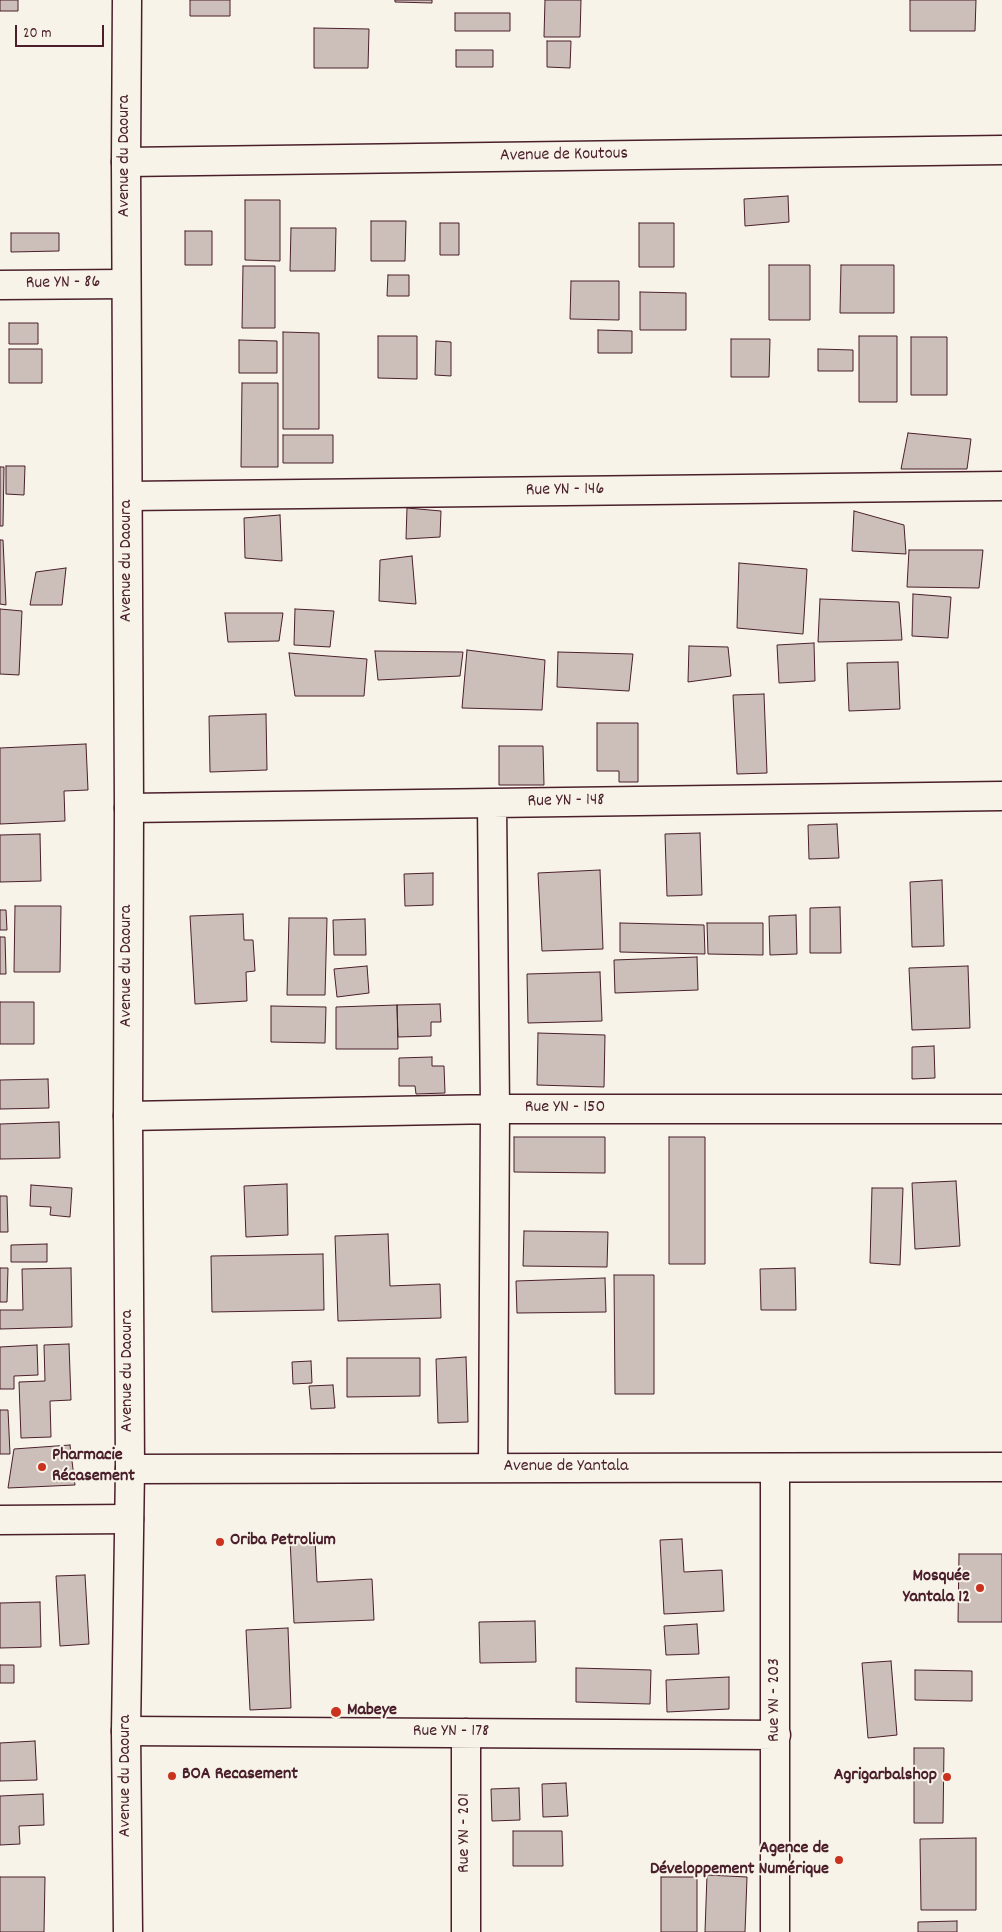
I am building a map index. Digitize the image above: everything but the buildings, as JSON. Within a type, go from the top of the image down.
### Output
[{"type":"street","name":"Avenue du Daoura","points":[[127,0],[126,284],[130,1469],[126,1731],[128,1932]]},
{"type":"street","name":"Avenue de Koutous","points":[[126,162],[1002,150]]},
{"type":"street","name":"Rue YN - 86","points":[[0,285],[126,284]]},
{"type":"street","name":"Rue YN - 146","points":[[128,496],[1002,486]]},
{"type":"street","name":"Rue YN - 148","points":[[129,808],[1002,796]]},
{"type":"street","points":[[492,804],[495,1109],[493,1468]]},
{"type":"street","name":"Rue YN - 150","points":[[128,1116],[495,1109],[1002,1109]]},
{"type":"street","name":"Avenue de Yantala","points":[[130,1469],[1002,1467]]},
{"type":"street","name":"Rue YN - 203","points":[[775,1468],[775,1932]]},
{"type":"street","points":[[0,1520],[129,1519]]},
{"type":"street","name":"Rue YN - 178","points":[[126,1731],[776,1735]]},
{"type":"street","name":"Rue YN - 201","points":[[466,1733],[466,1932]]},
{"type":"place","name":"Pharmacie Récasement","points":[[42,1467]]},
{"type":"place","name":"Oriba Petrolium","points":[[220,1542]]},
{"type":"place","name":"Mosquée Yantala 12","points":[[980,1588]]},
{"type":"place","name":"Mabeye","points":[[336,1712]]},
{"type":"place","name":"BOA Recasement","points":[[172,1776]]},
{"type":"place","name":"Agrigarbalshop","points":[[947,1777]]},
{"type":"place","name":"Agence de Développement Numérique","points":[[839,1860]]}]
